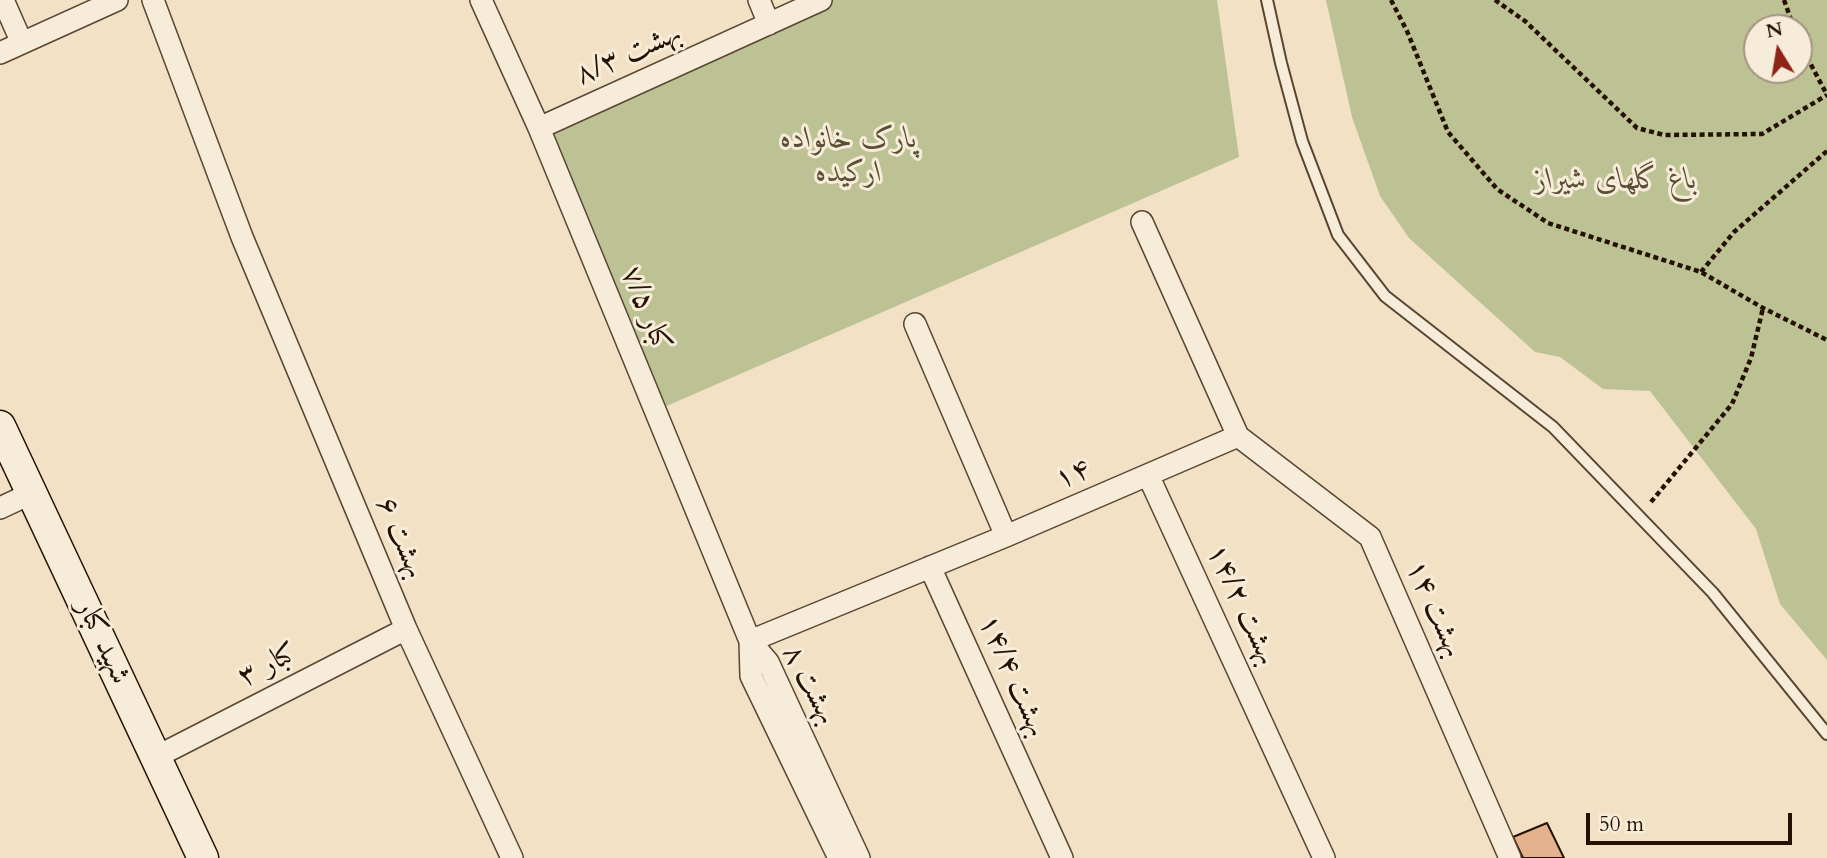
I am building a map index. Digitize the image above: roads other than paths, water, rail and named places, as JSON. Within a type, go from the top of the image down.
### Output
[{"type":"street","points":[[3,0],[22,43]]},
{"type":"street","points":[[0,53],[117,0]]},
{"type":"street","name":"۶ بهشت","points":[[153,0],[242,237],[406,629],[512,858]]},
{"type":"street","name":"۷/۵ کبار","points":[[481,0],[538,128],[750,641]]},
{"type":"street","points":[[759,0],[769,24]]},
{"type":"street","name":"بهشت ۸/۳","points":[[538,128],[821,0]]},
{"type":"street","points":[[1142,222],[1238,436]]},
{"type":"street","points":[[915,324],[1006,536]]},
{"type":"street","name":"شهید کبار","points":[[0,426],[203,858]]},
{"type":"street","name":"۱۴","points":[[750,641],[1006,536],[1238,436]]},
{"type":"street","name":"۱۴ بهشت","points":[[1238,436],[1370,537],[1510,858]]},
{"type":"street","name":"۱۴/۲ بهشت","points":[[1148,475],[1324,858]]},
{"type":"street","points":[[0,508],[32,494]]},
{"type":"street","name":"۱۴/۴ بهشت","points":[[930,567],[1062,858]]},
{"type":"street","name":"۳ کبار","points":[[156,757],[406,629]]},
{"type":"street","name":"۸ بهشت","points":[[750,641],[751,676],[839,858]]},
{"type":"street","name":"۸ بهشت","points":[[750,641],[768,662],[859,858]]},
{"type":"lane","points":[[1267,0],[1302,141],[1338,235],[1385,296],[1553,426],[1713,593],[1827,734]]},
{"type":"park label","name":"پارک خانواده ارکیده","points":[[849,157]]},
{"type":"park label","name":"باغ گلهای شیراز","points":[[1616,181]]}]
